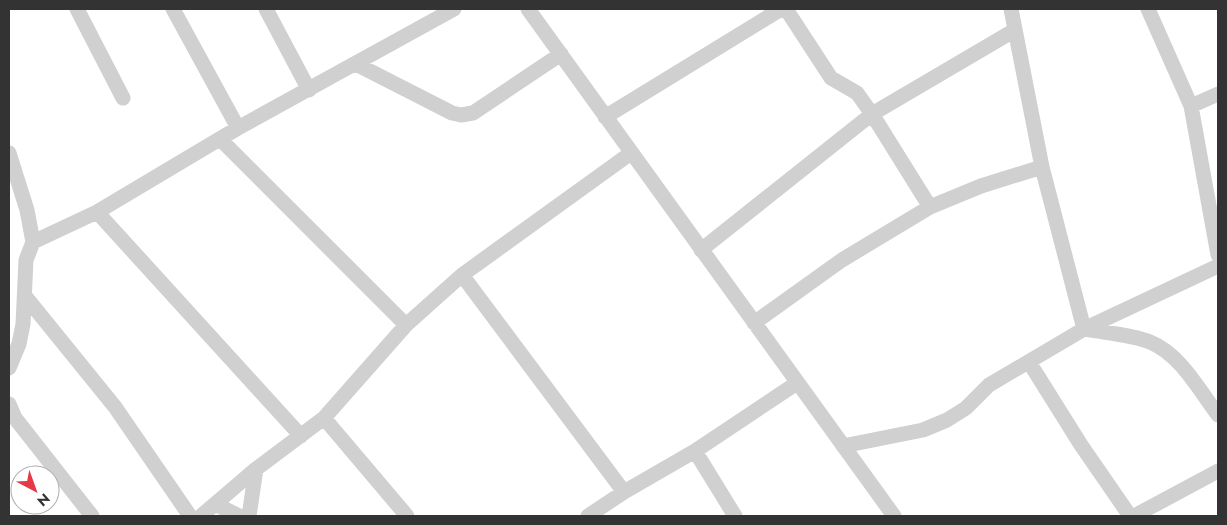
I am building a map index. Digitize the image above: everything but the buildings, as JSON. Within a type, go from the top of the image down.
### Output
[{"type":"street","points":[[77,9],[123,98]]},
{"type":"street","points":[[173,9],[238,128]]},
{"type":"street","points":[[266,9],[309,90]]},
{"type":"street","points":[[33,242],[97,212],[238,128],[454,9]]},
{"type":"street","points":[[528,9],[894,516]]},
{"type":"street","points":[[606,117],[781,9]]},
{"type":"street","points":[[786,9],[831,78],[857,93],[930,207]]},
{"type":"street","points":[[1011,9],[1042,167],[1084,329]]},
{"type":"street","points":[[1148,9],[1191,106],[1218,256]]},
{"type":"street","points":[[702,250],[872,114],[1015,30]]},
{"type":"street","points":[[356,64],[444,110],[461,115],[473,113],[561,54]]},
{"type":"street","points":[[1191,106],[1218,94]]},
{"type":"street","points":[[220,139],[406,325]]},
{"type":"street","points":[[9,153],[27,210],[33,242],[26,260],[25,296],[19,344],[9,368]]},
{"type":"street","points":[[201,516],[256,469],[324,418],[406,325],[462,275],[631,153]]},
{"type":"street","points":[[754,323],[842,260],[930,207],[981,186],[1042,167]]},
{"type":"street","points":[[97,212],[301,436]]},
{"type":"street","points":[[843,446],[922,430],[947,420],[966,408],[989,385],[1084,329],[1218,266]]},
{"type":"street","points":[[462,275],[624,492]]},
{"type":"street","points":[[25,296],[115,407],[190,516]]},
{"type":"street","points":[[1084,329],[1148,341],[1165,350],[1180,365],[1218,415]]},
{"type":"street","points":[[1029,362],[1081,445],[1132,516],[1218,471]]},
{"type":"street","points":[[588,516],[624,492],[695,451],[797,383]]},
{"type":"street","points":[[9,404],[15,418],[92,516]]},
{"type":"street","points":[[324,418],[407,516]]},
{"type":"street","points":[[695,451],[735,516]]},
{"type":"street","points":[[249,516],[256,469]]},
{"type":"street","points":[[215,504],[239,516]]}]
